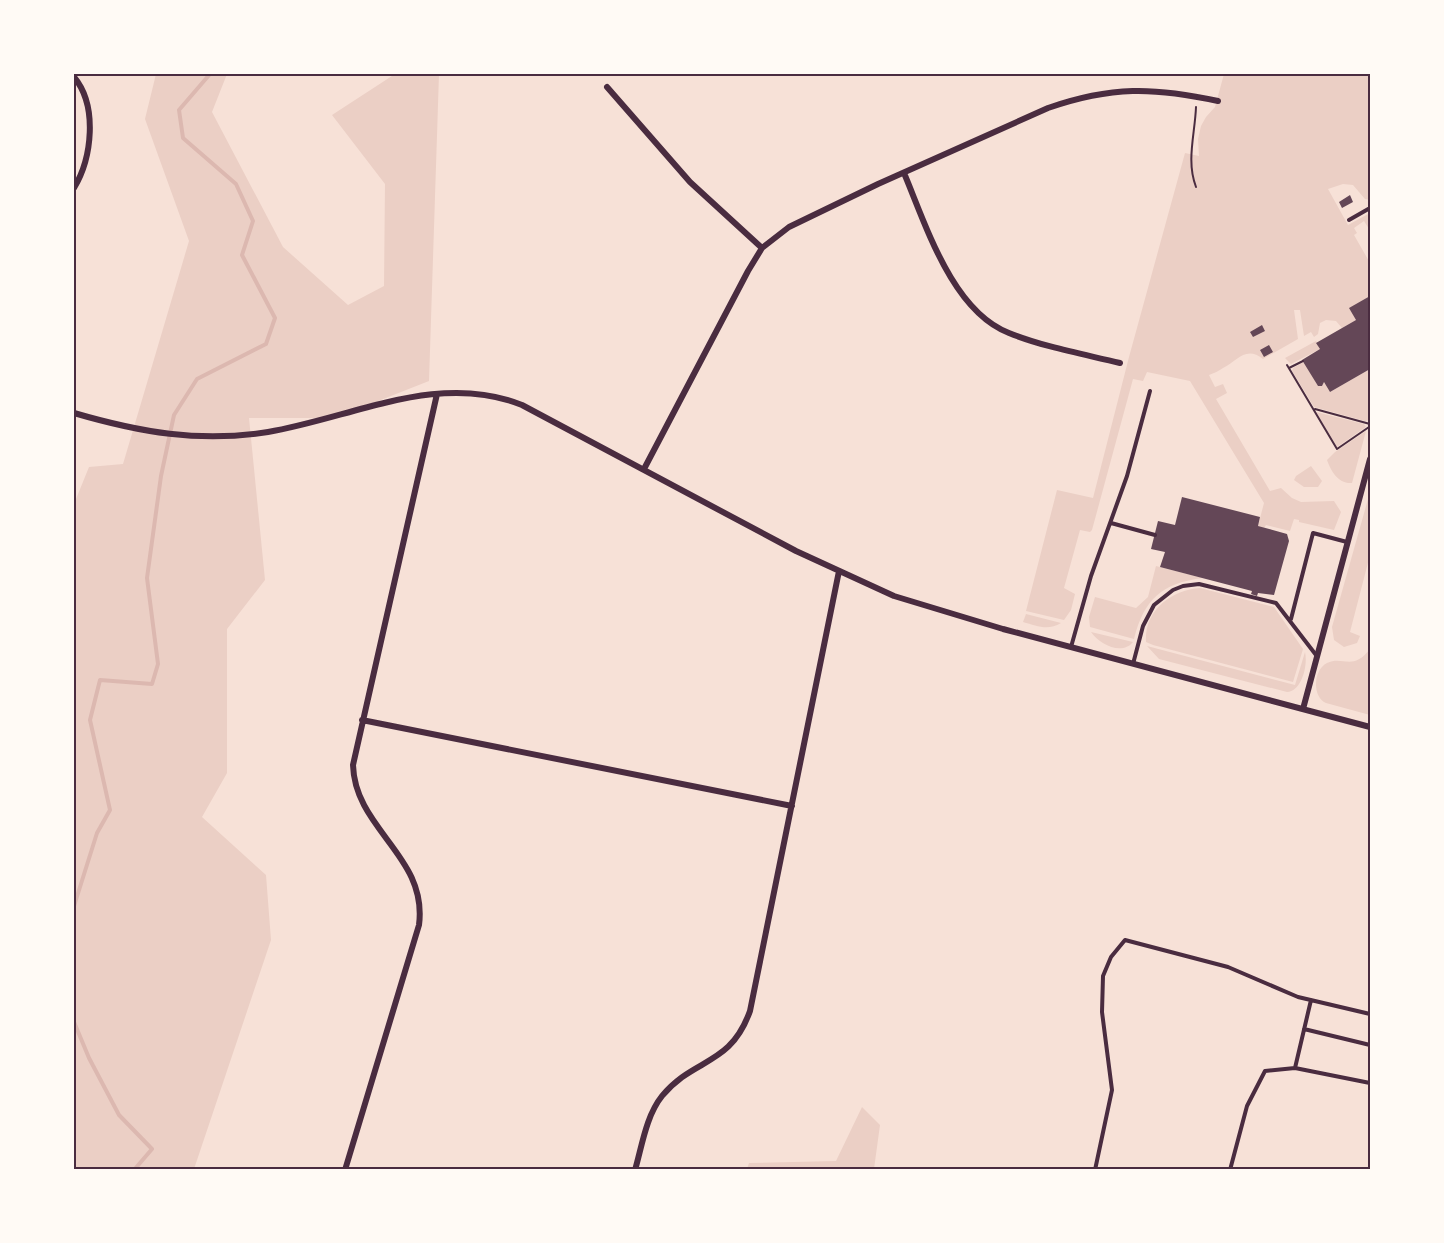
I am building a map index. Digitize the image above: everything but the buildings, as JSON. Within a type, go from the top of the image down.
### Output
[{"type":"street","points":[[74,77],[85,100],[89,122],[89,146],[82,175],[74,188]]},
{"type":"street","points":[[607,87],[690,182],[762,248]]},
{"type":"street","points":[[644,469],[748,271],[762,248],[789,227],[1048,108],[1087,96],[1117,91],[1145,90],[1218,101]]},
{"type":"street","points":[[904,173],[948,275],[963,297],[987,320],[1008,333],[1120,363]]},
{"type":"street","points":[[74,413],[159,434],[188,437],[229,436],[269,432],[385,402],[437,394],[462,391],[510,400],[796,551],[894,596],[1071,647],[1371,727]]},
{"type":"street","points":[[345,1170],[421,916],[417,886],[410,871],[364,806],[356,786],[353,765],[437,394]]},
{"type":"street","points":[[1303,709],[1371,459]]},
{"type":"street","points":[[635,1170],[651,1115],[662,1096],[683,1076],[722,1054],[745,1026],[750,1011],[839,571]]},
{"type":"street","points":[[362,720],[792,806]]},
{"type":"lane","points":[[1349,220],[1371,208]]},
{"type":"lane","points":[[1071,647],[1091,576],[1130,468],[1150,391]]},
{"type":"lane","points":[[1111,523],[1155,534]]},
{"type":"lane","points":[[1290,620],[1313,533],[1347,542]]},
{"type":"lane","points":[[1133,664],[1148,612],[1163,596],[1183,586],[1207,584],[1279,605],[1316,655]]},
{"type":"lane","points":[[1095,1170],[1112,1090],[1102,1012],[1103,976],[1111,957],[1125,940],[1228,967],[1298,997],[1371,1014]]},
{"type":"lane","points":[[1295,1068],[1311,1000]]},
{"type":"lane","points":[[1304,1029],[1371,1045]]},
{"type":"lane","points":[[1230,1170],[1247,1106],[1265,1071],[1295,1068],[1371,1083]]},
{"type":"path","points":[[1196,96],[1190,161],[1196,187]]},
{"type":"path","points":[[1304,361],[1288,366],[1336,449],[1369,425]]},
{"type":"path","points":[[1313,409],[1369,425]]},
{"type":"shaded area","points":[[156,74],[227,74],[212,112],[283,247],[348,305],[384,286],[385,184],[332,115],[395,74],[439,74],[429,381],[335,418],[249,418],[265,580],[227,629],[227,773],[202,817],[266,875],[271,940],[194,1169],[74,1170],[74,504],[89,467],[123,464],[189,241],[145,119]]},
{"type":"shaded area","points":[[1224,74],[1370,74],[1370,200],[1365,199],[1353,185],[1343,184],[1328,189],[1348,225],[1370,213],[1370,228],[1364,221],[1354,228],[1357,233],[1354,235],[1370,263],[1370,296],[1350,308],[1356,320],[1342,328],[1336,321],[1326,320],[1320,323],[1318,334],[1314,337],[1311,332],[1304,336],[1300,310],[1294,310],[1298,339],[1263,359],[1257,355],[1247,354],[1209,375],[1215,387],[1223,384],[1227,393],[1216,399],[1270,491],[1281,488],[1292,498],[1301,502],[1334,501],[1341,512],[1334,530],[1294,519],[1290,531],[1266,525],[1264,528],[1258,526],[1264,503],[1190,381],[1147,372],[1143,381],[1133,379],[1092,530],[1090,532],[1080,530],[1064,588],[1075,594],[1071,610],[1064,620],[1026,611],[1057,490],[1093,498],[1185,153],[1199,156],[1198,139],[1201,126],[1215,107]]},
{"type":"shaded area","points":[[1316,341],[1320,349],[1291,364],[1285,358]]},
{"type":"shaded area","points":[[1305,363],[1318,386],[1322,386],[1324,382],[1330,392],[1370,369],[1369,420],[1365,421],[1314,407],[1292,371]]},
{"type":"shaded area","points":[[1316,412],[1364,424],[1366,427],[1337,447]]},
{"type":"shaded area","points":[[1366,431],[1352,483],[1347,483],[1339,479],[1327,460]]},
{"type":"shaded area","points":[[1311,466],[1322,481],[1318,487],[1304,487],[1294,480],[1296,476]]},
{"type":"shaded area","points":[[1370,492],[1370,555],[1350,632],[1360,636],[1357,643],[1344,647],[1334,640],[1332,627]]},
{"type":"shaded area","points":[[1156,566],[1203,578],[1176,584],[1157,595],[1143,613],[1134,639],[1090,627],[1089,617],[1095,597],[1136,608],[1148,597]]},
{"type":"shaded area","points":[[1200,588],[1274,607],[1303,649],[1293,682],[1146,642],[1150,620],[1162,604],[1179,593]]},
{"type":"shaded area","points":[[1026,614],[1061,623],[1047,627],[1033,625],[1023,622]]},
{"type":"shaded area","points":[[1091,632],[1133,642],[1123,648],[1111,647],[1099,641]]},
{"type":"shaded area","points":[[1147,646],[1295,685],[1305,652],[1306,664],[1303,677],[1297,687],[1287,692],[1159,659]]},
{"type":"shaded area","points":[[1370,649],[1370,715],[1321,700],[1316,690],[1316,683],[1322,666],[1333,661],[1358,660]]},
{"type":"shaded area","points":[[862,1107],[880,1125],[874,1169],[747,1169],[749,1163],[836,1161]]},
{"type":"waterway","points":[[74,906],[97,833],[110,810],[90,720],[100,680],[152,684],[158,664],[147,578],[161,476],[174,415],[197,379],[266,344],[275,318],[242,255],[253,221],[236,184],[183,138],[179,110],[210,74]]},
{"type":"waterway","points":[[74,1022],[89,1058],[119,1115],[152,1149],[134,1170]]}]
